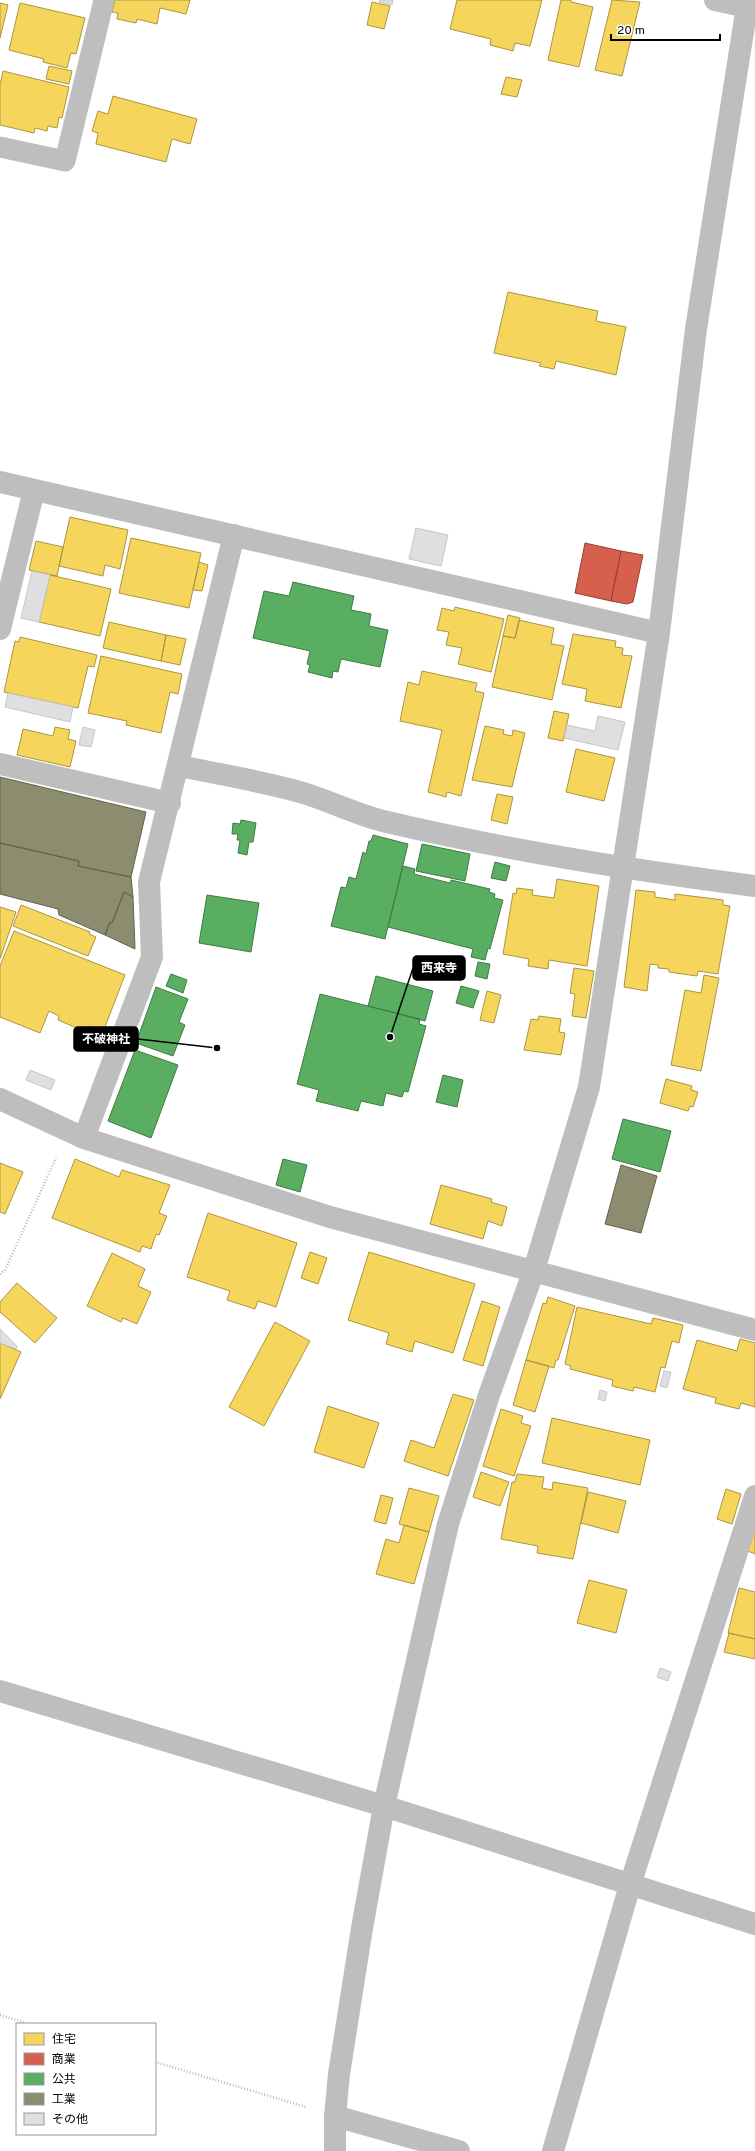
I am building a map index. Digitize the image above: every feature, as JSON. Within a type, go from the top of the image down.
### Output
[{"type":"street","points":[[335,2151],[335,2116],[362,1928],[384,1806],[448,1524],[488,1395],[534,1270],[589,1087],[624,866],[658,633],[696,329],[748,4],[715,0]]},
{"type":"street","points":[[0,482],[658,633]]},
{"type":"street","points":[[0,629],[34,490]]},
{"type":"street","points":[[76,1134],[152,957],[150,882],[234,535]]},
{"type":"street","points":[[0,764],[170,803]]},
{"type":"street","points":[[179,766],[301,792],[382,820],[518,849],[652,872],[755,886]]},
{"type":"street","points":[[0,1099],[76,1134],[330,1217],[755,1330]]},
{"type":"street","points":[[553,2151],[630,1885],[755,1496]]},
{"type":"street","points":[[0,1691],[384,1806],[755,1924]]},
{"type":"street","points":[[335,2116],[459,2151]]},
{"type":"lane","points":[[0,147],[65,161],[104,0]]},
{"type":"path","points":[[0,1274],[5,1270],[76,1134]]},
{"type":"path","points":[[0,2015],[26,2023]]},
{"type":"path","points":[[156,2062],[335,2116]]},
{"type":"building: 住宅","points":[[115,0],[190,0],[186,14],[160,8],[157,24],[137,19],[136,23],[117,19],[118,13],[112,12]]},
{"type":"building: 住宅","points":[[457,0],[542,0],[530,46],[515,43],[513,51],[490,45],[491,39],[450,29]]},
{"type":"building: 住宅","points":[[561,0],[571,0],[571,2],[593,7],[579,67],[548,60]]},
{"type":"building: 住宅","points":[[612,0],[640,2],[622,76],[595,70]]},
{"type":"building: 住宅","points":[[372,2],[390,6],[384,29],[367,25]]},
{"type":"building: 住宅","points":[[0,3],[8,5],[0,38]]},
{"type":"building: 住宅","points":[[20,3],[85,18],[76,54],[71,53],[67,68],[43,62],[44,59],[9,50]]},
{"type":"building: 住宅","points":[[49,66],[72,71],[69,84],[46,79]]},
{"type":"building: 住宅","points":[[3,71],[69,87],[62,118],[59,117],[57,128],[48,126],[47,131],[35,128],[34,133],[0,125],[0,85]]},
{"type":"building: 住宅","points":[[506,77],[522,80],[517,97],[501,94]]},
{"type":"building: 住宅","points":[[113,96],[197,119],[190,144],[172,139],[166,162],[96,144],[98,133],[92,131],[98,111],[108,114]]},
{"type":"building: 住宅","points":[[508,292],[598,311],[596,321],[626,327],[616,375],[556,361],[554,369],[539,366],[541,363],[494,353]]},
{"type":"building: 住宅","points":[[70,517],[128,530],[120,569],[105,565],[103,576],[59,566]]},
{"type":"building: 住宅","points":[[131,538],[201,553],[189,608],[119,593]]},
{"type":"building: 住宅","points":[[36,541],[63,547],[57,576],[29,570]]},
{"type":"building: 住宅","points":[[199,562],[208,565],[202,591],[193,590]]},
{"type":"building: 住宅","points":[[50,575],[111,589],[100,636],[39,622]]},
{"type":"building: 住宅","points":[[455,607],[504,619],[491,672],[458,664],[462,648],[446,645],[449,632],[437,630],[442,608],[454,611]]},
{"type":"building: 住宅","points":[[508,615],[520,618],[515,638],[503,636]]},
{"type":"building: 住宅","points":[[519,620],[554,628],[551,644],[564,646],[552,700],[492,687],[503,636],[515,638]]},
{"type":"building: 住宅","points":[[109,622],[166,635],[161,661],[103,648]]},
{"type":"building: 住宅","points":[[573,634],[616,641],[615,647],[623,648],[622,655],[632,656],[621,708],[585,701],[587,689],[562,684]]},
{"type":"building: 住宅","points":[[166,635],[186,639],[180,665],[161,661]]},
{"type":"building: 住宅","points":[[20,637],[97,655],[94,667],[88,666],[78,708],[4,692],[15,641],[19,642]]},
{"type":"building: 住宅","points":[[101,656],[182,674],[178,694],[170,692],[161,733],[126,725],[127,721],[88,713]]},
{"type":"building: 住宅","points":[[422,671],[477,683],[475,691],[484,693],[461,796],[447,792],[446,797],[428,792],[442,730],[400,721],[408,682],[419,685]]},
{"type":"building: 住宅","points":[[554,711],[569,714],[563,741],[548,738]]},
{"type":"building: 住宅","points":[[485,726],[504,730],[503,734],[512,736],[513,730],[525,733],[512,787],[472,780]]},
{"type":"building: 住宅","points":[[55,727],[70,730],[68,739],[76,741],[70,767],[17,755],[23,729],[53,736]]},
{"type":"building: 住宅","points":[[576,749],[615,758],[604,801],[566,792]]},
{"type":"building: 住宅","points":[[497,794],[513,797],[507,824],[491,820]]},
{"type":"building: 住宅","points":[[557,879],[599,886],[587,966],[549,960],[548,969],[528,966],[529,959],[503,954],[513,893],[516,894],[517,888],[533,890],[532,895],[554,898]]},
{"type":"building: 住宅","points":[[636,890],[655,892],[655,897],[675,900],[675,894],[723,900],[723,905],[730,906],[718,974],[698,971],[697,976],[669,972],[669,969],[658,968],[658,965],[650,964],[647,991],[624,987]]},
{"type":"building: 住宅","points":[[21,905],[90,932],[89,934],[96,937],[88,956],[13,926]]},
{"type":"building: 住宅","points":[[0,907],[16,912],[0,959]]},
{"type":"building: 住宅","points":[[14,931],[125,975],[103,1032],[89,1026],[86,1032],[58,1020],[59,1016],[49,1011],[40,1033],[0,1017],[0,966]]},
{"type":"building: 住宅","points":[[574,968],[594,971],[586,1018],[572,1016],[575,994],[570,993]]},
{"type":"building: 住宅","points":[[704,975],[719,978],[701,1071],[671,1065],[685,990],[701,993]]},
{"type":"building: 住宅","points":[[487,991],[501,995],[494,1023],[480,1020]]},
{"type":"building: 住宅","points":[[539,1016],[561,1019],[559,1032],[565,1033],[561,1055],[524,1050],[531,1019],[538,1020]]},
{"type":"building: 住宅","points":[[666,1079],[692,1086],[691,1090],[698,1092],[693,1107],[690,1106],[688,1111],[660,1103]]},
{"type":"building: 住宅","points":[[75,1159],[119,1177],[122,1170],[170,1185],[159,1213],[167,1216],[159,1235],[156,1234],[151,1249],[142,1246],[140,1252],[52,1218]]},
{"type":"building: 住宅","points":[[0,1163],[23,1172],[5,1214],[0,1212]]},
{"type":"building: 住宅","points":[[441,1185],[492,1199],[491,1202],[507,1207],[502,1226],[488,1221],[483,1239],[430,1224]]},
{"type":"building: 住宅","points":[[208,1213],[297,1243],[276,1307],[258,1301],[255,1309],[227,1300],[230,1291],[187,1277]]},
{"type":"building: 住宅","points":[[310,1252],[327,1258],[318,1284],[301,1278]]},
{"type":"building: 住宅","points":[[369,1252],[475,1284],[453,1353],[415,1341],[412,1352],[386,1344],[389,1333],[348,1320]]},
{"type":"building: 住宅","points":[[112,1253],[145,1269],[138,1286],[151,1292],[137,1324],[123,1318],[121,1322],[87,1306]]},
{"type":"building: 住宅","points":[[17,1283],[57,1318],[35,1343],[0,1312],[0,1302]]},
{"type":"building: 住宅","points":[[548,1297],[575,1306],[558,1360],[556,1360],[554,1368],[526,1360],[543,1303],[546,1304]]},
{"type":"building: 住宅","points":[[482,1301],[500,1307],[483,1366],[463,1360]]},
{"type":"building: 住宅","points":[[577,1307],[651,1324],[653,1318],[683,1325],[679,1343],[672,1341],[665,1368],[661,1367],[655,1392],[634,1387],[633,1391],[612,1386],[613,1380],[570,1369],[571,1366],[565,1364]]},
{"type":"building: 住宅","points":[[275,1322],[310,1341],[264,1426],[229,1407]]},
{"type":"building: 住宅","points":[[740,1339],[755,1343],[755,1407],[741,1403],[739,1409],[715,1403],[716,1398],[683,1389],[697,1340],[737,1351]]},
{"type":"building: 住宅","points":[[0,1343],[21,1352],[0,1399]]},
{"type":"building: 住宅","points":[[526,1360],[549,1366],[535,1412],[513,1405]]},
{"type":"building: 住宅","points":[[453,1394],[474,1400],[448,1476],[404,1461],[411,1440],[434,1448]]},
{"type":"building: 住宅","points":[[328,1406],[379,1423],[364,1468],[314,1452]]},
{"type":"building: 住宅","points":[[501,1409],[523,1416],[521,1423],[531,1426],[514,1476],[483,1466]]},
{"type":"building: 住宅","points":[[552,1418],[650,1440],[640,1485],[542,1463]]},
{"type":"building: 住宅","points":[[481,1472],[509,1482],[500,1506],[473,1497]]},
{"type":"building: 住宅","points":[[517,1474],[544,1477],[542,1488],[552,1490],[553,1482],[588,1488],[573,1559],[537,1553],[538,1546],[501,1539],[512,1482],[515,1482]]},
{"type":"building: 住宅","points":[[409,1488],[439,1496],[429,1532],[399,1524]]},
{"type":"building: 住宅","points":[[726,1489],[741,1494],[732,1524],[717,1519]]},
{"type":"building: 住宅","points":[[588,1492],[626,1501],[618,1533],[581,1523]]},
{"type":"building: 住宅","points":[[381,1495],[393,1498],[386,1524],[374,1521]]},
{"type":"building: 住宅","points":[[755,1523],[755,1554],[748,1551]]},
{"type":"building: 住宅","points":[[404,1525],[429,1532],[414,1584],[376,1574],[386,1539],[399,1543]]},
{"type":"building: 住宅","points":[[589,1580],[627,1590],[616,1633],[577,1623]]},
{"type":"building: 住宅","points":[[739,1588],[755,1592],[755,1639],[728,1633]]},
{"type":"building: 住宅","points":[[729,1633],[755,1639],[755,1659],[724,1652]]},
{"type":"building: 商業","points":[[585,543],[621,551],[611,601],[575,593]]},
{"type":"building: 商業","points":[[621,551],[643,555],[633,602],[627,604],[611,601]]},
{"type":"building: 公共","points":[[293,582],[354,596],[351,610],[371,614],[369,626],[388,630],[380,667],[341,659],[338,672],[333,671],[332,678],[308,672],[310,665],[307,664],[310,651],[253,638],[264,591],[289,596]]},
{"type":"building: 公共","points":[[241,820],[256,823],[253,842],[249,842],[247,855],[238,853],[240,840],[237,840],[238,834],[232,834],[233,823],[240,824]]},
{"type":"building: 公共","points":[[373,835],[408,844],[385,939],[331,926],[341,887],[346,888],[349,877],[356,879],[363,852],[366,854],[369,841],[371,841]]},
{"type":"building: 公共","points":[[422,844],[470,854],[465,881],[416,871]]},
{"type":"building: 公共","points":[[495,862],[510,866],[506,881],[491,878]]},
{"type":"building: 公共","points":[[403,866],[415,869],[414,874],[450,883],[451,880],[490,889],[489,892],[495,894],[494,898],[503,900],[490,949],[488,948],[485,960],[471,957],[473,949],[388,927]]},
{"type":"building: 公共","points":[[207,895],[259,903],[251,952],[199,943]]},
{"type":"building: 公共","points":[[478,962],[490,964],[487,979],[475,976]]},
{"type":"building: 公共","points":[[171,974],[187,980],[183,993],[166,986]]},
{"type":"building: 公共","points":[[376,976],[433,991],[425,1021],[368,1006]]},
{"type":"building: 公共","points":[[461,986],[479,991],[473,1008],[456,1003]]},
{"type":"building: 公共","points":[[156,987],[188,999],[179,1022],[185,1025],[173,1056],[136,1043]]},
{"type":"building: 公共","points":[[320,994],[420,1019],[419,1024],[426,1026],[408,1092],[404,1091],[402,1097],[386,1093],[383,1106],[361,1101],[358,1111],[316,1101],[319,1090],[297,1084]]},
{"type":"building: 公共","points":[[135,1050],[178,1065],[151,1138],[108,1121]]},
{"type":"building: 公共","points":[[443,1075],[463,1080],[457,1107],[436,1102]]},
{"type":"building: 公共","points":[[623,1119],[671,1131],[660,1172],[612,1159]]},
{"type":"building: 公共","points":[[283,1159],[307,1165],[300,1192],[276,1185]]},
{"type":"building: 工業","points":[[0,777],[146,812],[131,877],[78,866],[79,861],[0,843]]},
{"type":"building: 工業","points":[[0,843],[79,861],[78,866],[131,877],[133,897],[124,892],[112,923],[110,922],[105,935],[59,915],[58,909],[0,894]]},
{"type":"building: 工業","points":[[124,892],[133,897],[135,949],[105,935],[110,922],[112,923]]},
{"type":"building: 工業","points":[[621,1165],[657,1176],[641,1233],[605,1224]]},
{"type":"building: その他","points":[[380,0],[393,0],[392,5],[379,2]]},
{"type":"building: その他","points":[[416,528],[448,535],[441,566],[409,559]]},
{"type":"building: その他","points":[[32,571],[50,575],[39,622],[21,618]]},
{"type":"building: その他","points":[[8,693],[73,707],[70,722],[5,707]]},
{"type":"building: その他","points":[[598,716],[625,722],[618,750],[564,738],[567,725],[595,731]]},
{"type":"building: その他","points":[[83,727],[95,730],[91,747],[79,745]]},
{"type":"building: その他","points":[[30,1070],[55,1080],[51,1090],[26,1080]]},
{"type":"building: その他","points":[[0,1329],[17,1346],[16,1349],[0,1343]]},
{"type":"building: その他","points":[[664,1371],[671,1372],[667,1388],[660,1386]]},
{"type":"building: その他","points":[[600,1390],[607,1392],[605,1401],[598,1399]]},
{"type":"building: その他","points":[[660,1668],[671,1672],[668,1681],[657,1677]]},
{"type":"place","name":"西来寺","points":[[390,1037]]},
{"type":"place","name":"不破神社","points":[[217,1048]]}]
